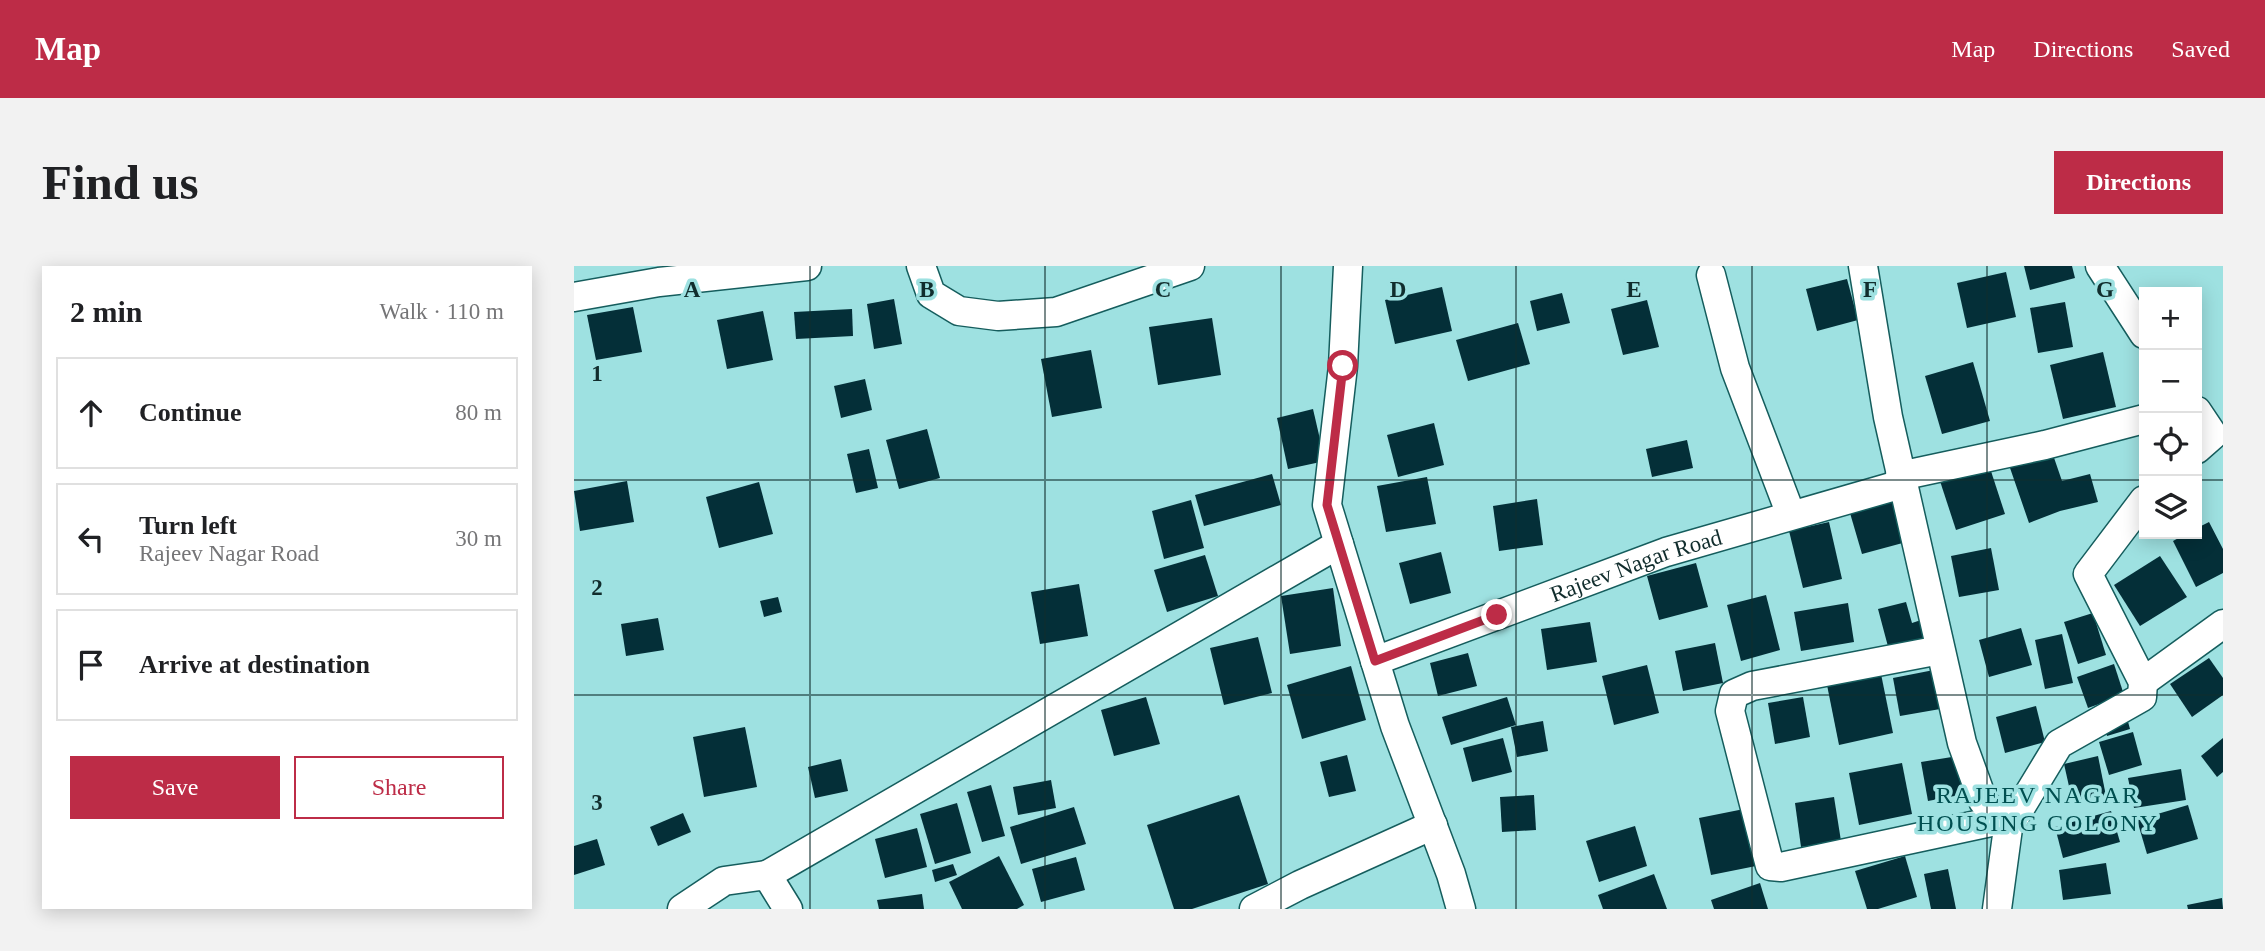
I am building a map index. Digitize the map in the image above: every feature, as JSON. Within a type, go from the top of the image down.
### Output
[{"type":"street","points":[[574,297],[659,282],[807,266]]},
{"type":"street","points":[[921,266],[931,294],[959,311],[998,316],[1056,312],[1190,266]]},
{"type":"street","points":[[1348,266],[1343,366],[1327,505],[1395,726],[1433,825],[1461,909]]},
{"type":"street","points":[[1863,266],[1901,480],[1962,744],[1983,801],[2004,824]]},
{"type":"street","points":[[2100,266],[2139,326]]},
{"type":"street","points":[[1710,275],[1735,368],[1791,515]]},
{"type":"street","points":[[2198,413],[2211,438]]},
{"type":"street","name":"Rajeev Nagar Road","points":[[1375,661],[1666,552],[1901,480],[2139,420]]},
{"type":"street","points":[[1997,909],[2004,824],[2059,744],[2142,697],[2143,682],[2088,574],[2139,507]]},
{"type":"street","points":[[682,909],[724,881],[767,875],[1339,544]]},
{"type":"street","points":[[2143,682],[2223,624]]},
{"type":"street","points":[[1940,650],[1752,686],[1734,694],[1730,711],[1770,866],[1781,867],[2004,824]]},
{"type":"street","points":[[1254,909],[1300,885],[1433,825]]},
{"type":"street","points":[[767,875],[788,909]]},
{"type":"building","points":[[2024,266],[2072,266],[2075,278],[2030,290]]},
{"type":"building","points":[[2006,272],[2016,317],[1967,328],[1957,283]]},
{"type":"building","points":[[1847,279],[1858,320],[1817,331],[1806,289]]},
{"type":"building","points":[[1442,287],[1452,331],[1395,344],[1385,300]]},
{"type":"building","points":[[1562,293],[1570,323],[1537,331],[1530,301]]},
{"type":"building","points":[[894,299],[902,344],[874,349],[867,304]]},
{"type":"building","points":[[1647,300],[1659,347],[1623,355],[1611,309]]},
{"type":"building","points":[[2065,302],[2073,347],[2038,353],[2030,308]]},
{"type":"building","points":[[633,307],[642,352],[596,360],[587,315]]},
{"type":"building","points":[[852,309],[853,336],[796,339],[794,312]]},
{"type":"building","points":[[763,311],[773,360],[727,369],[717,320]]},
{"type":"building","points":[[1212,318],[1221,375],[1158,385],[1149,327]]},
{"type":"building","points":[[1518,323],[1530,364],[1468,381],[1456,340]]},
{"type":"building","points":[[1091,350],[1102,408],[1052,417],[1041,359]]},
{"type":"building","points":[[2103,352],[2116,407],[2063,419],[2050,365]]},
{"type":"building","points":[[1973,362],[1990,421],[1942,434],[1925,376]]},
{"type":"building","points":[[865,379],[872,410],[841,418],[834,386]]},
{"type":"building","points":[[1313,409],[1325,461],[1288,469],[1277,418]]},
{"type":"building","points":[[1434,423],[1444,465],[1398,477],[1387,435]]},
{"type":"building","points":[[927,429],[940,478],[899,489],[886,440]]},
{"type":"building","points":[[1687,440],[1693,468],[1652,477],[1646,449]]},
{"type":"building","points":[[869,449],[878,488],[856,493],[847,454]]},
{"type":"building","points":[[2051,449],[2062,481],[2090,474],[2098,502],[2060,511],[2029,523],[2009,465]]},
{"type":"building","points":[[1988,462],[2005,514],[1956,530],[1939,478]]},
{"type":"building","points":[[1272,474],[1281,505],[1204,526],[1195,495]]},
{"type":"building","points":[[1427,477],[1436,524],[1386,532],[1377,486]]},
{"type":"building","points":[[627,481],[634,522],[580,531],[574,491]]},
{"type":"building","points":[[759,482],[773,534],[719,548],[706,497]]},
{"type":"building","points":[[1537,499],[1543,545],[1499,551],[1493,506]]},
{"type":"building","points":[[1898,499],[1910,541],[1862,554],[1850,513]]},
{"type":"building","points":[[1191,500],[1204,548],[1164,559],[1152,511]]},
{"type":"building","points":[[1829,522],[1842,579],[1803,588],[1789,531]]},
{"type":"building","points":[[2209,522],[2223,549],[2223,573],[2196,587],[2173,541],[2202,539],[2202,526]]},
{"type":"building","points":[[1991,548],[1999,590],[1959,597],[1951,556]]},
{"type":"building","points":[[1441,552],[1451,593],[1410,604],[1399,563]]},
{"type":"building","points":[[1205,555],[1218,596],[1167,612],[1154,570]]},
{"type":"building","points":[[2160,556],[2187,597],[2140,626],[2114,585]]},
{"type":"building","points":[[1696,563],[1708,607],[1659,620],[1647,576]]},
{"type":"building","points":[[1079,584],[1088,636],[1040,644],[1031,592]]},
{"type":"building","points":[[1333,588],[1341,646],[1290,654],[1281,596]]},
{"type":"building","points":[[1766,595],[1780,650],[1741,661],[1727,605]]},
{"type":"building","points":[[778,597],[782,612],[764,617],[760,601]]},
{"type":"building","points":[[1906,602],[1912,623],[1921,620],[1928,644],[1890,654],[1878,609]]},
{"type":"building","points":[[1848,603],[1854,642],[1801,651],[1794,612]]},
{"type":"building","points":[[2093,613],[2106,655],[2078,664],[2064,622]]},
{"type":"building","points":[[658,618],[664,650],[626,656],[621,624]]},
{"type":"building","points":[[1590,622],[1597,662],[1547,670],[1541,629]]},
{"type":"building","points":[[2021,628],[2032,665],[1989,677],[1979,640]]},
{"type":"building","points":[[2062,634],[2073,683],[2045,689],[2035,640]]},
{"type":"building","points":[[1258,637],[1272,693],[1224,705],[1210,648]]},
{"type":"building","points":[[1715,643],[1723,683],[1683,691],[1675,651]]},
{"type":"building","points":[[1468,653],[1477,686],[1438,696],[1430,663]]},
{"type":"building","points":[[2209,658],[2223,678],[2223,695],[2192,717],[2170,684]]},
{"type":"building","points":[[2114,664],[2124,695],[2088,708],[2077,677]]},
{"type":"building","points":[[1647,665],[1659,713],[1614,725],[1602,676]]},
{"type":"building","points":[[1351,666],[1366,720],[1302,739],[1287,685]]},
{"type":"building","points":[[1939,669],[1946,708],[1900,716],[1893,678]]},
{"type":"building","points":[[1881,674],[1893,733],[1839,745],[1827,685]]},
{"type":"building","points":[[1146,697],[1160,744],[1114,756],[1101,710]]},
{"type":"building","points":[[1507,697],[1516,725],[1451,745],[1442,717]]},
{"type":"building","points":[[1803,697],[1810,737],[1775,744],[1768,703]]},
{"type":"building","points":[[2036,706],[2045,742],[2005,753],[1996,717]]},
{"type":"building","points":[[2127,718],[2130,729],[2107,736],[2104,725]]},
{"type":"building","points":[[1543,721],[1548,751],[1517,757],[1511,727]]},
{"type":"building","points":[[745,727],[757,787],[704,797],[693,737]]},
{"type":"building","points":[[2133,732],[2142,765],[2109,775],[2099,742]]},
{"type":"building","points":[[1503,738],[1512,772],[1472,782],[1463,748]]},
{"type":"building","points":[[2223,738],[2223,772],[2217,777],[2201,756]]},
{"type":"building","points":[[1347,755],[1356,791],[1329,797],[1320,762]]},
{"type":"building","points":[[1958,756],[1965,794],[1928,801],[1921,762]]},
{"type":"building","points":[[2098,756],[2106,796],[2073,804],[2064,764]]},
{"type":"building","points":[[841,759],[848,791],[815,798],[808,767]]},
{"type":"building","points":[[1902,763],[1912,814],[1859,825],[1849,773]]},
{"type":"building","points":[[2181,769],[2186,800],[2134,808],[2128,778]]},
{"type":"building","points":[[1051,780],[1056,808],[1018,815],[1013,787]]},
{"type":"building","points":[[991,785],[1005,836],[982,842],[967,792]]},
{"type":"building","points":[[1239,795],[1268,884],[1192,909],[1174,909],[1147,825]]},
{"type":"building","points":[[1534,795],[1536,830],[1502,832],[1500,797]]},
{"type":"building","points":[[1834,797],[1841,841],[1801,847],[1795,803]]},
{"type":"building","points":[[957,803],[971,853],[935,864],[920,814]]},
{"type":"building","points":[[2188,805],[2198,839],[2147,854],[2137,820]]},
{"type":"building","points":[[1074,807],[1086,844],[1021,864],[1010,827]]},
{"type":"building","points":[[1749,808],[1761,865],[1711,875],[1699,818]]},
{"type":"building","points":[[2111,811],[2120,842],[2063,858],[2055,827]]},
{"type":"building","points":[[683,813],[691,832],[658,846],[650,827]]},
{"type":"building","points":[[1635,826],[1647,866],[1599,882],[1586,841]]},
{"type":"building","points":[[917,828],[927,867],[885,878],[875,839]]},
{"type":"building","points":[[597,839],[605,865],[574,875],[574,846]]},
{"type":"building","points":[[999,856],[1024,905],[1017,909],[962,909],[949,882]]},
{"type":"building","points":[[1905,856],[1917,897],[1878,909],[1867,909],[1855,871]]},
{"type":"building","points":[[1076,857],[1085,890],[1041,902],[1032,869]]},
{"type":"building","points":[[2106,863],[2111,894],[2063,900],[2059,870]]},
{"type":"building","points":[[953,864],[957,875],[935,882],[932,870]]},
{"type":"building","points":[[1948,869],[1956,909],[1931,909],[1924,874]]},
{"type":"building","points":[[1654,874],[1667,909],[1603,909],[1598,895]]},
{"type":"building","points":[[1760,883],[1768,909],[1714,909],[1711,900]]},
{"type":"building","points":[[922,894],[924,909],[879,909],[877,900]]},
{"type":"building","points":[[2222,898],[2223,909],[2188,909],[2187,905]]},
{"type":"district","name":"RAJEEV NAGAR HOUSING COLONY","points":[[2038,809]]},
{"type":"route","points":[[1343,366],[1327,505],[1375,661],[1497,615]]}]
